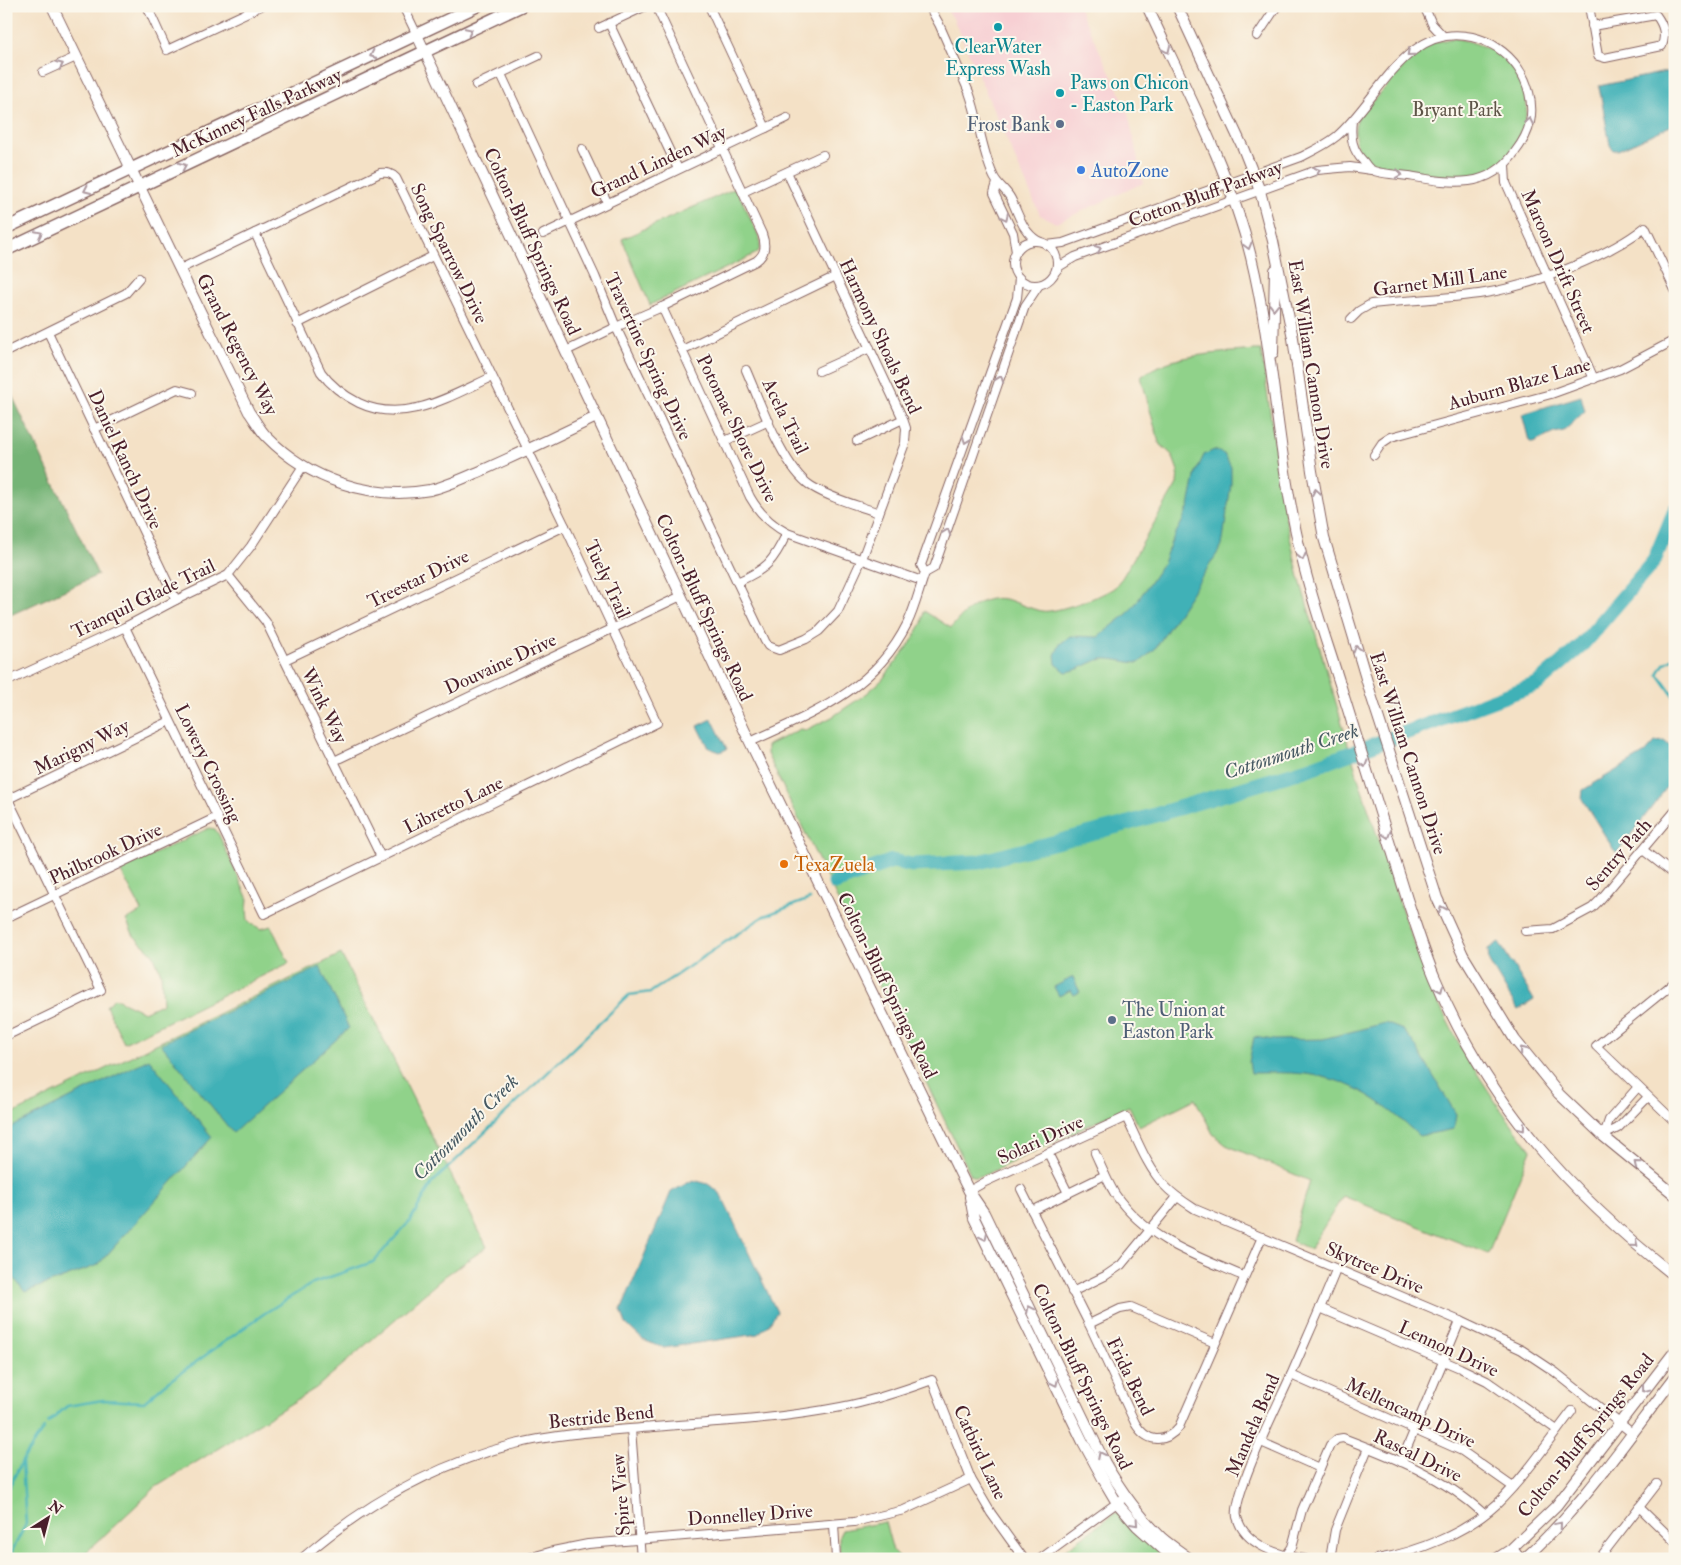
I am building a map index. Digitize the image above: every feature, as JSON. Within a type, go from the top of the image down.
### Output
[{"type":"main road","name":"McKinney Falls Parkway","points":[[6,228],[477,6]]},
{"type":"main road","name":"McKinney Falls Parkway","points":[[6,250],[520,6]]},
{"type":"street","points":[[52,6],[139,186]]},
{"type":"street","points":[[147,6],[167,50],[261,6]]},
{"type":"street","points":[[403,6],[417,35]]},
{"type":"street","points":[[599,28],[646,6]]},
{"type":"street","points":[[566,351],[662,307],[759,258],[763,253],[765,242],[656,6]]},
{"type":"street","points":[[709,6],[766,128]]},
{"type":"street","points":[[929,6],[969,92],[984,151],[997,183],[1006,190],[1026,232],[1047,245],[1055,254],[1056,271],[1047,281],[1039,284],[1026,283],[1019,278]]},
{"type":"street","name":"East William Cannon Drive","points":[[1147,6],[1212,146],[1234,199],[1259,296],[1292,510],[1302,558],[1422,946],[1449,1008],[1483,1071],[1530,1139],[1562,1176],[1612,1224],[1675,1276]]},
{"type":"street","name":"East William Cannon Drive","points":[[1177,6],[1260,191],[1274,241],[1293,338],[1312,471],[1324,538],[1371,695],[1440,906],[1463,955],[1515,1040],[1565,1100],[1603,1136],[1675,1195]]},
{"type":"street","points":[[1257,36],[1278,6]]},
{"type":"street","points":[[1424,6],[1432,24],[1443,36]]},
{"type":"street","points":[[1588,6],[1592,26],[1598,56],[1605,58],[1662,46],[1665,36],[1662,23],[1656,16],[1592,26]]},
{"type":"street","points":[[609,23],[678,169]]},
{"type":"street","points":[[1429,40],[1432,24]]},
{"type":"street","name":"Colton-Bluff Springs Road","points":[[417,35],[750,742],[969,1191],[974,1218],[1083,1442],[1137,1526],[1174,1559]]},
{"type":"street","points":[[1443,36],[1466,36],[1490,43],[1509,57],[1523,75],[1529,93],[1531,117],[1523,142],[1506,165],[1492,175],[1476,180],[1452,183],[1372,170],[1356,154],[1351,139],[1352,120],[1409,53],[1429,40],[1443,36]]},
{"type":"street","points":[[476,85],[538,56]]},
{"type":"street","points":[[43,72],[76,57]]},
{"type":"street","name":"Travertine Spring Drive","points":[[501,74],[595,276],[616,327],[765,641],[772,648]]},
{"type":"street","name":"Grand Linden Way","points":[[543,234],[787,118]]},
{"type":"street","name":"Cotton Bluff Parkway","points":[[1047,245],[1063,243],[1301,158],[1337,136],[1352,120]]},
{"type":"street","points":[[582,148],[607,202]]},
{"type":"street","points":[[743,192],[823,155]]},
{"type":"street","points":[[1492,175],[1506,183],[1506,165]]},
{"type":"street","name":"Cotton Bluff Parkway","points":[[1056,271],[1071,259],[1317,170],[1350,167],[1372,170]]},
{"type":"street","name":"Song Sparrow Drive","points":[[180,269],[380,173],[387,172],[396,178],[528,450]]},
{"type":"street","name":"Harmony Shoals Bend","points":[[772,648],[775,650],[784,649],[806,639],[829,622],[838,611],[862,559],[905,443],[906,428],[787,172]]},
{"type":"street","points":[[924,577],[921,565],[1017,298],[1019,278],[1013,264],[1016,252],[1013,233],[994,193],[997,183]]},
{"type":"street","name":"Maroon Drift Street","points":[[1506,183],[1594,379]]},
{"type":"street","name":"Grand Regency Way","points":[[139,186],[249,412],[266,436],[290,457],[304,466],[344,485],[362,490],[401,492],[430,490],[457,481],[528,450],[596,417]]},
{"type":"street","name":"Garnet Mill Lane","points":[[1351,319],[1359,311],[1371,304],[1486,293],[1547,275],[1601,254],[1645,227],[1675,290]]},
{"type":"street","points":[[255,233],[321,372],[329,382],[349,398],[380,411],[394,412],[419,409],[492,377]]},
{"type":"street","points":[[1016,252],[1024,244],[1038,241]]},
{"type":"street","name":"East William Cannon Drive","points":[[1274,241],[1273,358],[1276,406]]},
{"type":"street","points":[[297,324],[433,256]]},
{"type":"street","points":[[682,350],[836,276]]},
{"type":"street","points":[[6,352],[126,293],[138,278]]},
{"type":"street","points":[[750,742],[826,707],[847,694],[860,684],[889,653],[900,638],[908,622],[924,577],[934,568],[1025,306],[1039,284]]},
{"type":"street","name":"Potomac Shore Drive","points":[[662,307],[756,507],[773,524],[787,532],[862,559],[924,577]]},
{"type":"street","name":"Daniel Ranch Drive","points":[[48,332],[176,600]]},
{"type":"street","name":"Auburn Blaze Lane","points":[[1374,454],[1382,443],[1391,437],[1551,394],[1635,362],[1675,340]]},
{"type":"street","points":[[819,372],[870,348]]},
{"type":"street","name":"Acela Trail","points":[[746,370],[790,465],[809,485],[833,497],[879,513]]},
{"type":"street","points":[[94,429],[177,389],[192,393]]},
{"type":"street","points":[[857,441],[903,419]]},
{"type":"street","points":[[724,441],[769,421]]},
{"type":"street","name":"Tuely Trail","points":[[528,450],[657,723]]},
{"type":"street","name":"Tranquil Glade Trail","points":[[6,682],[125,627],[228,575],[251,546],[304,466]]},
{"type":"street","name":"Treestar Drive","points":[[285,660],[564,526]]},
{"type":"street","points":[[737,582],[758,572],[773,560],[787,532]]},
{"type":"street","name":"Wink Way","points":[[228,575],[266,622],[381,857]]},
{"type":"street","name":"Douvaine Drive","points":[[334,761],[681,596]]},
{"type":"street","name":"Lowery Crossing","points":[[125,627],[264,914]]},
{"type":"street","name":"Marigny Way","points":[[7,798],[170,720]]},
{"type":"street","name":"Libretto Lane","points":[[264,914],[657,723]]},
{"type":"street","points":[[6,1036],[101,990],[7,798]]},
{"type":"street","name":"Sentry Path","points":[[1525,931],[1552,930],[1592,908],[1675,811]]},
{"type":"street","name":"Philbrook Drive","points":[[6,918],[217,817]]},
{"type":"street","points":[[1643,850],[1675,875]]},
{"type":"street","points":[[1675,982],[1596,1046],[1675,1122]]},
{"type":"street","points":[[1638,1087],[1609,1120],[1604,1135],[1618,1128],[1648,1097]]},
{"type":"street","name":"Solari Drive","points":[[969,1191],[1126,1117]]},
{"type":"street","name":"Skytree Drive","points":[[1126,1117],[1152,1169],[1163,1184],[1177,1197],[1195,1209],[1460,1321],[1522,1350],[1555,1372],[1632,1433]]},
{"type":"street","points":[[1048,1153],[1068,1193]]},
{"type":"street","points":[[1095,1153],[1114,1192],[1150,1231],[1181,1249],[1243,1276]]},
{"type":"street","points":[[1032,1211],[1106,1175]]},
{"type":"street","name":"Frida Bend","points":[[1022,1189],[1139,1430],[1144,1435],[1157,1439],[1171,1436],[1179,1427],[1262,1236]]},
{"type":"street","points":[[1072,1292],[1105,1276],[1122,1265],[1177,1197]]},
{"type":"street","name":"Mandela Bend","points":[[1305,1559],[1285,1557],[1250,1539],[1242,1529],[1237,1516],[1238,1501],[1261,1442],[1336,1270]]},
{"type":"street","points":[[1088,1324],[1120,1309],[1131,1307],[1215,1343]]},
{"type":"street","name":"Lennon Drive","points":[[1320,1308],[1487,1381],[1557,1430]]},
{"type":"street","points":[[1401,1462],[1460,1321]]},
{"type":"street","name":"Colton-Bluff Springs Road","points":[[1496,1559],[1512,1548],[1556,1506],[1675,1351]]},
{"type":"street","name":"Mellencamp Drive","points":[[1291,1375],[1462,1450],[1513,1487]]},
{"type":"street","name":"Colton-Bluff Springs Road","points":[[1523,1559],[1549,1537],[1600,1476],[1675,1377]]},
{"type":"street","name":"Bestride Bend","points":[[301,1559],[326,1537],[356,1516],[407,1486],[454,1463],[488,1452],[534,1440],[575,1434],[786,1415],[841,1407],[880,1398],[932,1380]]},
{"type":"street","name":"Catbird Lane","points":[[932,1380],[971,1479],[991,1513],[1024,1559]]},
{"type":"street","points":[[1377,1559],[1398,1556],[1434,1544],[1496,1505],[1513,1487],[1572,1411]]},
{"type":"street","name":"Spire View","points":[[631,1429],[641,1559]]},
{"type":"street","name":"Rascal Drive","points":[[1320,1468],[1330,1444],[1342,1438],[1401,1462],[1451,1486],[1484,1514]]},
{"type":"street","points":[[1261,1442],[1320,1468],[1302,1510],[1292,1547],[1285,1557]]},
{"type":"street","points":[[1330,1559],[1335,1530],[1368,1448]]},
{"type":"street","name":"Donnelley Drive","points":[[525,1559],[588,1544],[834,1524],[876,1518],[904,1510],[971,1479]]},
{"type":"street","points":[[1599,1559],[1657,1484]]},
{"type":"street","points":[[1040,1559],[1121,1500]]},
{"type":"street","name":"Colton-Bluff Springs Road","points":[[1121,1500],[1163,1538],[1190,1559]]},
{"type":"street","points":[[1639,1507],[1675,1542]]},
{"type":"street","points":[[834,1524],[836,1559]]},
{"type":"street","points":[[1292,1547],[1296,1558]]},
{"type":"street","points":[[1512,1548],[1523,1559]]},
{"type":"shaded area","points":[[944,6],[1078,6],[1127,108],[1143,183],[1056,223],[1040,215],[953,18]]},
{"type":"green space","name":"Bryant Park","points":[[1453,38],[1475,43],[1496,53],[1505,59],[1520,76],[1526,99],[1526,113],[1524,126],[1512,150],[1504,161],[1494,169],[1482,175],[1468,178],[1406,173],[1384,169],[1366,160],[1356,142],[1355,125],[1360,114],[1419,50],[1428,44]]},
{"type":"green space","points":[[736,188],[760,239],[760,248],[757,253],[650,305],[622,239]]},
{"type":"green space","points":[[1261,350],[1286,520],[1299,577],[1359,781],[1407,925],[1435,997],[1464,1053],[1499,1107],[1531,1150],[1488,1254],[1343,1196],[1310,1249],[1292,1241],[1310,1181],[1226,1145],[1213,1134],[1195,1099],[1139,1127],[1129,1106],[987,1174],[976,1177],[971,1175],[767,754],[767,746],[770,744],[800,729],[806,730],[832,717],[866,694],[882,680],[910,644],[922,623],[924,611],[951,628],[969,609],[992,599],[1000,598],[1034,609],[1048,611],[1080,603],[1115,587],[1177,484],[1178,471],[1171,454],[1159,443],[1141,377],[1152,369],[1180,359]]},
{"type":"green space","points":[[6,383],[98,575],[6,617]]},
{"type":"green space","points":[[209,828],[215,829],[219,835],[248,899],[248,920],[261,929],[271,926],[289,963],[124,1043],[106,1006],[114,998],[144,1012],[163,1003],[161,973],[153,954],[134,936],[126,920],[142,911],[120,870]]},
{"type":"green space","points":[[341,954],[487,1247],[445,1276],[316,1388],[156,1487],[79,1559],[6,1559],[6,1117]]},
{"type":"green space","points":[[1117,1512],[1168,1559],[1052,1559]]},
{"type":"green space","points":[[885,1522],[893,1551],[901,1559],[840,1559],[839,1536],[842,1530]]},
{"type":"water","points":[[1675,70],[1675,124],[1618,150],[1613,150],[1610,145],[1599,86]]},
{"type":"water","points":[[1581,396],[1585,411],[1564,431],[1554,433],[1533,443],[1529,441],[1522,414]]},
{"type":"water","points":[[1214,450],[1224,454],[1231,467],[1231,484],[1222,546],[1155,649],[1139,663],[1103,659],[1066,672],[1056,664],[1055,655],[1060,644],[1070,636],[1098,637],[1127,614],[1136,603],[1163,563],[1171,542],[1182,522],[1189,506],[1196,472],[1204,455]]},
{"type":"water","points":[[712,719],[727,749],[720,752],[709,748],[698,726]]},
{"type":"water","points":[[1664,741],[1675,750],[1675,774],[1671,782],[1617,853],[1582,799],[1583,790],[1645,753],[1655,742]]},
{"type":"water","points":[[1499,942],[1534,1000],[1518,1010],[1489,962],[1488,949]]},
{"type":"water","points":[[320,967],[349,1028],[233,1133],[161,1044]]},
{"type":"water","points":[[1073,977],[1080,992],[1074,995],[1071,990],[1059,996],[1054,987]]},
{"type":"water","points":[[1385,1023],[1403,1030],[1413,1042],[1456,1114],[1454,1129],[1419,1136],[1381,1104],[1353,1087],[1338,1081],[1305,1074],[1251,1073],[1249,1062],[1254,1037],[1274,1040],[1323,1039]]},
{"type":"water","points":[[149,1059],[212,1137],[98,1265],[25,1292],[6,1268],[6,1130]]},
{"type":"water","points":[[693,1180],[708,1184],[720,1193],[777,1312],[768,1325],[758,1334],[664,1348],[643,1340],[626,1324],[621,1310],[671,1192]]},
{"type":"waterway","name":"Cottonmouth Creek","points":[[835,883],[892,861],[912,865],[979,862],[1122,825],[1308,769],[1537,684],[1580,647],[1654,561],[1675,510]]},
{"type":"waterway","points":[[1675,657],[1664,664],[1658,674],[1675,698]]},
{"type":"waterway","name":"Cottonmouth Creek","points":[[48,1423],[67,1406],[103,1400],[144,1402],[165,1384],[265,1313],[313,1283],[373,1262],[410,1221],[432,1183],[629,995],[651,992],[764,916],[810,899]]},
{"type":"waterway","name":"Cottonmouth Creek","points":[[6,1494],[22,1461],[44,1428]]},
{"type":"waterway","points":[[8,1559],[26,1524],[22,1461]]},
{"type":"place","name":"ClearWater Express Wash","points":[[998,27]]},
{"type":"place","name":"Paws on Chicon - Easton Park","points":[[1060,93]]},
{"type":"place","name":"Frost Bank","points":[[1060,124]]},
{"type":"place","name":"AutoZone","points":[[1081,170]]},
{"type":"place","name":"TexaZuela","points":[[784,864]]},
{"type":"place","name":"The Union at Easton Park","points":[[1112,1020]]}]
